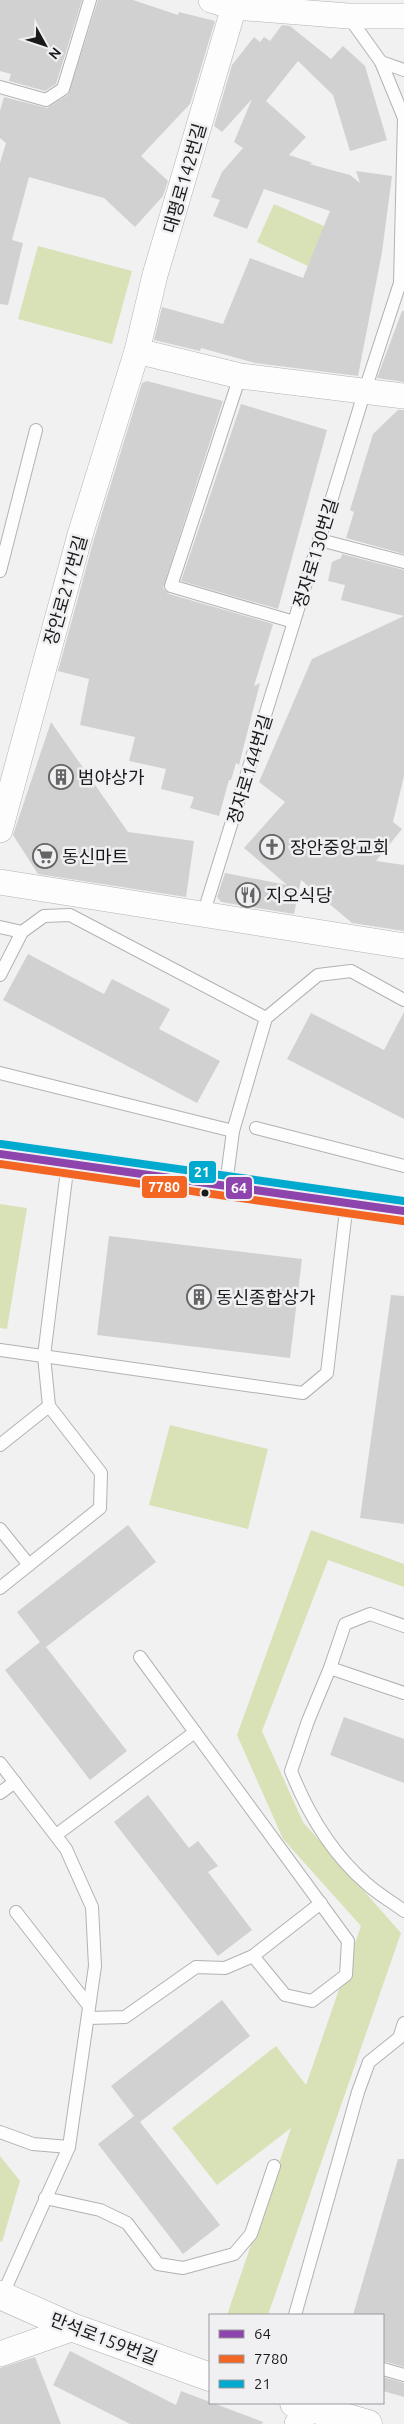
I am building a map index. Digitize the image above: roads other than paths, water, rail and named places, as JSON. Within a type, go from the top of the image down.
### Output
[{"type":"main road","points":[[0,1154],[68,1162],[404,1211]]},
{"type":"main road","name":"만석로159번길","points":[[1,2295],[74,2328],[209,2377]]},
{"type":"main road","points":[[305,2415],[368,2424]]},
{"type":"street","name":"대평로142번길","points":[[138,351],[155,276],[227,2],[348,16],[404,16]]},
{"type":"street","points":[[138,351],[240,376],[404,396]]},
{"type":"street","name":"장안로217번길","points":[[0,830],[80,535],[138,351]]},
{"type":"street","points":[[0,882],[404,946]]},
{"type":"street","points":[[0,2354],[74,2328]]},
{"type":"lane","points":[[0,87],[46,100],[62,89],[90,0]]},
{"type":"lane","points":[[348,16],[381,62],[404,118],[402,284]]},
{"type":"lane","points":[[381,62],[404,70]]},
{"type":"lane","name":"정자로130번길","points":[[240,376],[171,586],[294,622],[365,390],[402,284]]},
{"type":"lane","points":[[0,572],[36,430]]},
{"type":"lane","points":[[320,540],[404,562]]},
{"type":"lane","name":"정자로144번길","points":[[203,915],[294,622]]},
{"type":"lane","points":[[0,975],[22,932],[44,916],[70,915],[266,1018]]},
{"type":"lane","points":[[0,928],[22,932]]},
{"type":"lane","points":[[226,1185],[233,1131],[266,1018],[318,975],[350,971],[404,1000]]},
{"type":"lane","points":[[0,1073],[233,1131]]},
{"type":"lane","points":[[256,1128],[404,1166]]},
{"type":"lane","points":[[0,1588],[100,1508],[101,1473],[49,1406],[44,1356],[68,1162]]},
{"type":"lane","points":[[0,1350],[303,1393],[327,1373],[347,1202]]},
{"type":"lane","points":[[0,1444],[49,1406]]},
{"type":"lane","points":[[0,1529],[29,1565]]},
{"type":"lane","points":[[404,1626],[370,1614],[345,1624],[290,1771],[302,1800],[328,1843],[367,1884],[404,1911]]},
{"type":"lane","points":[[140,1656],[348,1941],[346,1975],[312,2001],[285,1995],[253,1956]]},
{"type":"lane","points":[[330,1668],[404,1693]]},
{"type":"lane","points":[[56,1835],[195,1732]]},
{"type":"lane","points":[[0,1763],[66,1849],[92,1907],[96,1966],[69,2147],[1,2295]]},
{"type":"lane","points":[[0,1793],[14,1782]]},
{"type":"lane","points":[[16,1912],[89,2012],[126,2017],[196,1966],[225,1968],[253,1956],[320,1903]]},
{"type":"lane","points":[[295,2314],[358,2092],[369,2062],[399,2038],[404,2023]]},
{"type":"lane","points":[[0,2132],[33,2144],[69,2147]]},
{"type":"lane","points":[[45,2198],[100,2210],[126,2223],[158,2264],[184,2268],[234,2254],[251,2234],[274,2166]]},
{"type":"lane","points":[[384,2369],[404,2375]]},
{"type":"place","name":"범야상가","points":[[61,777]]},
{"type":"place","name":"장안중앙교회","points":[[272,847]]},
{"type":"place","name":"동신마트","points":[[45,856]]},
{"type":"place","name":"지오식당","points":[[248,895]]},
{"type":"place","name":"동신종합상가","points":[[199,1297]]}]
